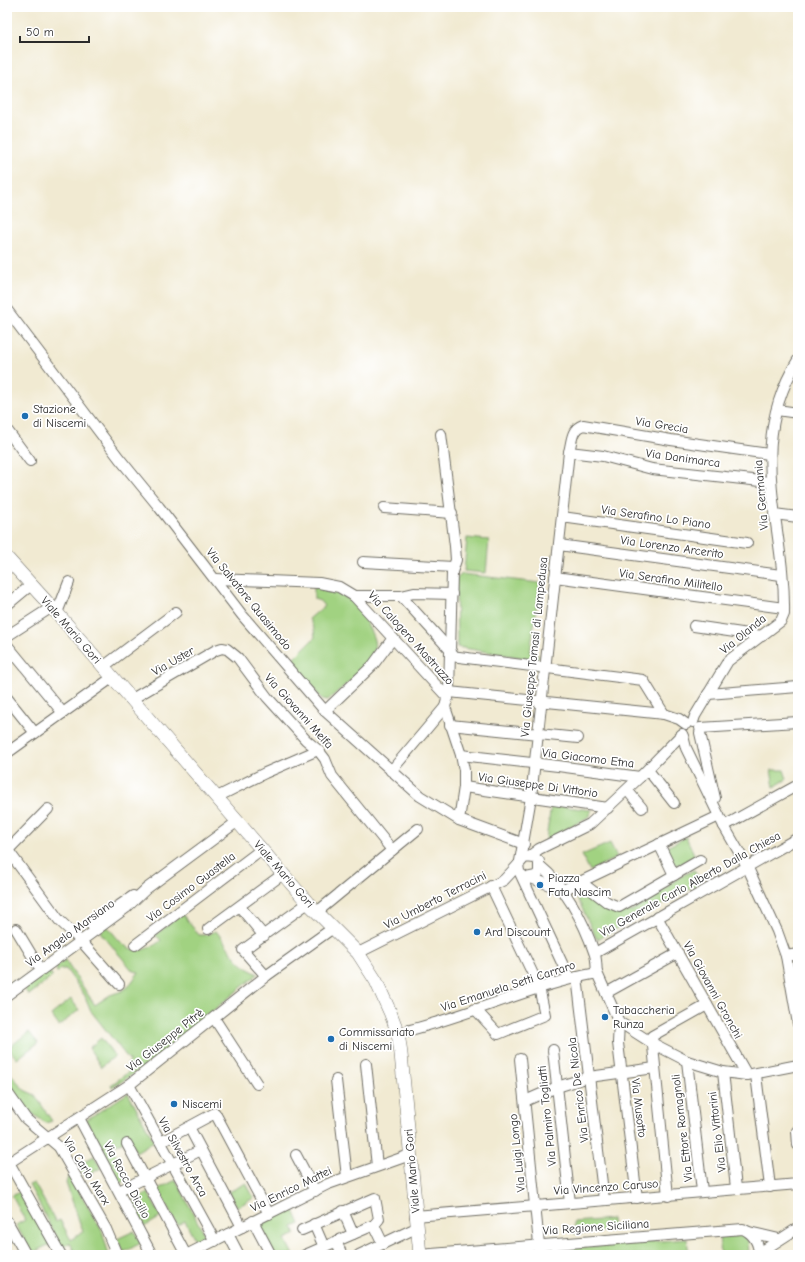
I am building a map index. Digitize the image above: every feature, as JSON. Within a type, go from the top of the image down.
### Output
[{"type":"main road","name":"Viale Mario Gori","points":[[7,558],[55,610],[312,907],[358,953],[376,981],[398,1033],[420,1255]]},
{"type":"street","name":"Via Salvatore Quasimodo","points":[[7,310],[119,458],[242,615],[325,711],[420,796],[459,820],[524,844]]},
{"type":"street","name":"Via Germania","points":[[784,608],[770,482],[770,454],[777,410],[783,391],[798,360]]},
{"type":"street","points":[[777,410],[798,413]]},
{"type":"street","name":"Via Grecia","points":[[569,452],[574,431],[577,427],[583,425],[671,440],[770,454]]},
{"type":"street","points":[[7,430],[30,461]]},
{"type":"street","points":[[441,434],[452,513],[456,560],[452,572],[451,654],[447,699],[450,725],[461,755],[464,787],[459,820]]},
{"type":"street","name":"Via Danimarca","points":[[569,452],[604,456],[652,469],[770,482]]},
{"type":"street","name":"Via Giuseppe Tomasi di Lampedusa","points":[[528,865],[524,844],[538,734],[569,452]]},
{"type":"street","points":[[384,508],[452,513]]},
{"type":"street","points":[[774,514],[798,517]]},
{"type":"street","name":"Via Serafino Lo Piano","points":[[562,517],[747,543]]},
{"type":"street","name":"Via Lorenzo Arcerito","points":[[559,545],[781,575]]},
{"type":"street","points":[[363,562],[453,567]]},
{"type":"street","name":"Via Serafino Militello","points":[[555,577],[784,608]]},
{"type":"street","points":[[215,579],[319,583],[339,587],[354,596],[401,596],[414,593],[452,594]]},
{"type":"street","points":[[7,636],[55,610],[69,582]]},
{"type":"street","points":[[7,605],[31,585]]},
{"type":"street","name":"Via Calogero Mastruzzo","points":[[354,596],[447,699]]},
{"type":"street","points":[[401,596],[451,654],[545,669],[643,680],[664,714]]},
{"type":"street","name":"Via Olanda","points":[[682,735],[683,726],[695,727],[708,694],[728,661],[781,621],[784,614],[784,608]]},
{"type":"street","points":[[103,667],[176,612]]},
{"type":"street","points":[[694,626],[762,636]]},
{"type":"street","points":[[325,711],[372,665],[392,638]]},
{"type":"street","points":[[7,645],[63,713]]},
{"type":"street","name":"Via Uster","points":[[132,699],[216,650],[222,648],[227,649]]},
{"type":"street","name":"Via Giovanni Melfa","points":[[227,649],[238,658],[267,698],[306,740],[318,750],[325,759],[332,776],[392,850]]},
{"type":"street","points":[[7,752],[36,733],[113,677]]},
{"type":"street","points":[[708,694],[798,687]]},
{"type":"street","points":[[7,698],[36,733]]},
{"type":"street","points":[[447,699],[541,702],[664,714],[695,727],[798,722]]},
{"type":"street","points":[[391,771],[447,699]]},
{"type":"street","points":[[450,725],[578,738]]},
{"type":"street","points":[[682,735],[687,740],[694,740],[695,727]]},
{"type":"street","points":[[695,727],[719,816]]},
{"type":"street","points":[[608,808],[682,735]]},
{"type":"street","points":[[682,735],[686,748],[719,816],[747,866],[786,956],[798,1023]]},
{"type":"street","points":[[217,797],[265,773],[318,750]]},
{"type":"street","name":"Via Giacomo Etna","points":[[461,755],[640,777]]},
{"type":"street","points":[[648,770],[674,803]]},
{"type":"street","points":[[724,826],[798,785]]},
{"type":"street","name":"Via Giuseppe Di Vittorio","points":[[464,787],[608,808]]},
{"type":"street","points":[[627,790],[642,808]]},
{"type":"street","name":"Via Umberto Terracini","points":[[358,953],[510,876],[528,865],[539,849],[590,824],[608,808]]},
{"type":"street","points":[[48,809],[7,849],[59,920],[78,938],[118,984]]},
{"type":"street","points":[[563,890],[719,816]]},
{"type":"street","name":"Via Angelo Marsiano","points":[[7,995],[122,902],[146,889],[238,821]]},
{"type":"street","points":[[266,976],[243,950],[312,907],[392,850],[418,829]]},
{"type":"street","name":"Via Generale Carlo Alberto Dalla Chiesa","points":[[595,953],[798,838]]},
{"type":"street","points":[[659,844],[674,875]]},
{"type":"street","name":"Via Cosimo Guastella","points":[[135,945],[262,849]]},
{"type":"street","points":[[581,882],[607,902],[619,907],[700,860]]},
{"type":"street","points":[[528,865],[563,890],[570,900],[595,953],[597,973],[619,1022],[652,1044],[687,1061],[723,1072],[752,1075],[785,1066],[798,1065]]},
{"type":"street","points":[[528,865],[563,890]]},
{"type":"street","name":"Via Enrico De Nicola","points":[[528,865],[537,909],[573,978],[589,1077],[604,1200]]},
{"type":"street","points":[[208,929],[283,874]]},
{"type":"street","points":[[475,1009],[498,1034],[545,1015],[539,987],[491,886]]},
{"type":"street","points":[[240,907],[264,936]]},
{"type":"street","name":"Via Giovanni Gronchi","points":[[657,917],[707,1006],[752,1075]]},
{"type":"street","name":"Via Giuseppe Pitrè","points":[[8,1161],[49,1138],[129,1085],[266,976],[333,928]]},
{"type":"street","points":[[16,929],[37,964]]},
{"type":"street","name":"Via Angelo Marsiano","points":[[7,986],[37,964],[78,938]]},
{"type":"street","points":[[606,993],[678,953]]},
{"type":"street","points":[[786,956],[798,954]]},
{"type":"street","points":[[790,972],[798,980]]},
{"type":"street","name":"Via Emanuela Setti Carraro","points":[[398,1033],[418,1028],[539,987],[597,973]]},
{"type":"street","points":[[668,1196],[652,1036],[707,1006]]},
{"type":"street","points":[[214,1018],[257,1084]]},
{"type":"street","name":"Via Musotto","points":[[619,1022],[618,1043],[637,1198]]},
{"type":"street","name":"Via Palmiro Togliatti","points":[[553,1050],[570,1202]]},
{"type":"street","name":"Via Luigi Longo","points":[[520,1059],[539,1244]]},
{"type":"street","name":"Via Ettore Romagnoli","points":[[687,1061],[702,1192]]},
{"type":"street","points":[[366,1064],[377,1166]]},
{"type":"street","points":[[525,1101],[557,1087],[589,1077],[655,1068]]},
{"type":"street","name":"Via Elio Vittorini","points":[[723,1072],[736,1188]]},
{"type":"street","points":[[752,1075],[770,1187]]},
{"type":"street","points":[[336,1080],[347,1177]]},
{"type":"street","name":"Via Silvestro Arca","points":[[129,1085],[215,1241]]},
{"type":"street","name":"Via Carlo Marx","points":[[9,1099],[26,1119],[59,1147],[82,1184],[117,1255]]},
{"type":"street","points":[[161,1142],[215,1113],[269,1214]]},
{"type":"street","name":"Via Rocco Dicillo","points":[[79,1118],[152,1255]]},
{"type":"street","points":[[188,1127],[242,1227]]},
{"type":"street","points":[[797,1131],[798,1145]]},
{"type":"street","points":[[127,1144],[189,1254]]},
{"type":"street","points":[[118,1191],[201,1150]]},
{"type":"street","name":"Via Enrico Mattei","points":[[189,1254],[315,1191],[347,1177],[410,1155]]},
{"type":"street","points":[[296,1156],[315,1191]]},
{"type":"street","points":[[8,1161],[61,1255]]},
{"type":"street","name":"Via Vincenzo Caruso","points":[[416,1222],[570,1202],[668,1196],[736,1188],[798,1184]]},
{"type":"street","points":[[302,1230],[374,1198],[379,1219],[374,1225],[305,1255]]},
{"type":"street","points":[[343,1211],[353,1234]]},
{"type":"street","points":[[7,1220],[26,1255]]},
{"type":"street","points":[[253,1222],[270,1255]]},
{"type":"street","points":[[359,1255],[383,1244],[416,1222]]},
{"type":"street","points":[[314,1224],[324,1247]]},
{"type":"street","points":[[374,1225],[383,1244]]},
{"type":"street","points":[[749,1232],[757,1243],[758,1254],[798,1228]]},
{"type":"street","name":"Via Regione Siciliana","points":[[420,1255],[539,1244],[743,1230],[779,1240]]},
{"type":"street","points":[[228,1234],[239,1255]]},
{"type":"street","points":[[336,1241],[342,1255]]},
{"type":"green space","points":[[467,538],[489,540],[486,573],[464,571]]},
{"type":"green space","points":[[462,574],[540,583],[530,653],[539,655],[537,660],[457,647],[456,579]]},
{"type":"green space","points":[[314,586],[333,591],[354,604],[365,618],[374,643],[372,655],[362,669],[328,700],[322,699],[291,661],[315,637],[314,629],[309,619],[324,606],[320,601],[314,599]]},
{"type":"green space","points":[[771,770],[784,770],[787,779],[774,787]]},
{"type":"green space","points":[[551,805],[591,810],[590,816],[546,840]]},
{"type":"green space","points":[[686,837],[695,856],[678,865],[673,864],[666,851],[669,846]]},
{"type":"green space","points":[[610,843],[617,857],[590,871],[582,855]]},
{"type":"green space","points":[[694,870],[701,883],[598,939],[596,938],[574,891],[582,888],[608,907],[619,911],[631,911],[645,904],[683,875]]},
{"type":"green space","points":[[182,914],[199,935],[205,935],[216,931],[238,961],[258,974],[145,1066],[112,1088],[111,1085],[130,1071],[126,1066],[130,1061],[90,1010],[85,996],[66,969],[61,969],[57,973],[56,966],[65,960],[95,1005],[110,995],[122,991],[128,987],[139,972],[133,971],[100,932],[107,926],[123,944],[133,949],[145,949],[153,946],[161,940],[155,935]]},
{"type":"green space","points":[[48,972],[53,976],[29,995],[24,989]]},
{"type":"green space","points":[[71,999],[79,1010],[59,1026],[51,1015]]},
{"type":"green space","points":[[29,1032],[38,1043],[17,1059],[8,1048]]},
{"type":"green space","points":[[101,1038],[115,1056],[101,1067],[89,1048]]},
{"type":"green space","points":[[7,1069],[24,1090],[35,1095],[52,1121],[46,1123],[19,1101],[10,1086]]},
{"type":"green space","points":[[128,1093],[154,1141],[136,1152],[129,1138],[112,1147],[129,1179],[119,1184],[86,1120]]},
{"type":"green space","points":[[94,1156],[101,1168],[84,1177],[78,1165]]},
{"type":"green space","points":[[68,1177],[71,1178],[102,1231],[109,1255],[76,1255],[70,1243],[62,1247],[29,1185],[34,1183],[56,1222],[60,1220],[71,1240],[83,1232],[66,1183]]},
{"type":"green space","points":[[176,1180],[207,1240],[190,1249],[188,1246],[196,1241],[185,1221],[177,1225],[158,1189]]},
{"type":"green space","points":[[246,1183],[254,1198],[237,1207],[229,1192]]},
{"type":"green space","points":[[21,1191],[50,1244],[32,1253],[16,1225],[25,1220],[12,1196]]},
{"type":"green space","points":[[148,1193],[161,1217],[144,1227],[131,1202]]},
{"type":"green space","points":[[292,1206],[300,1224],[293,1227],[296,1234],[285,1239],[293,1255],[275,1255],[259,1224]]},
{"type":"green space","points":[[612,1219],[613,1230],[575,1234],[574,1222]]},
{"type":"green space","points":[[134,1231],[141,1243],[124,1252],[117,1239]]},
{"type":"green space","points":[[743,1234],[748,1239],[749,1255],[721,1255],[719,1236]]},
{"type":"green space","points":[[687,1239],[689,1255],[515,1255],[515,1252]]},
{"type":"place","name":"Stazione di Niscemi","points":[[25,416]]},
{"type":"place","name":"Piazza Fata Nascim","points":[[540,885]]},
{"type":"place","name":"Ard Discount","points":[[477,932]]},
{"type":"place","name":"Tabaccheria Runza","points":[[605,1017]]},
{"type":"place","name":"Commissariato di Niscemi","points":[[331,1039]]},
{"type":"place","name":"Niscemi","points":[[174,1104]]}]
